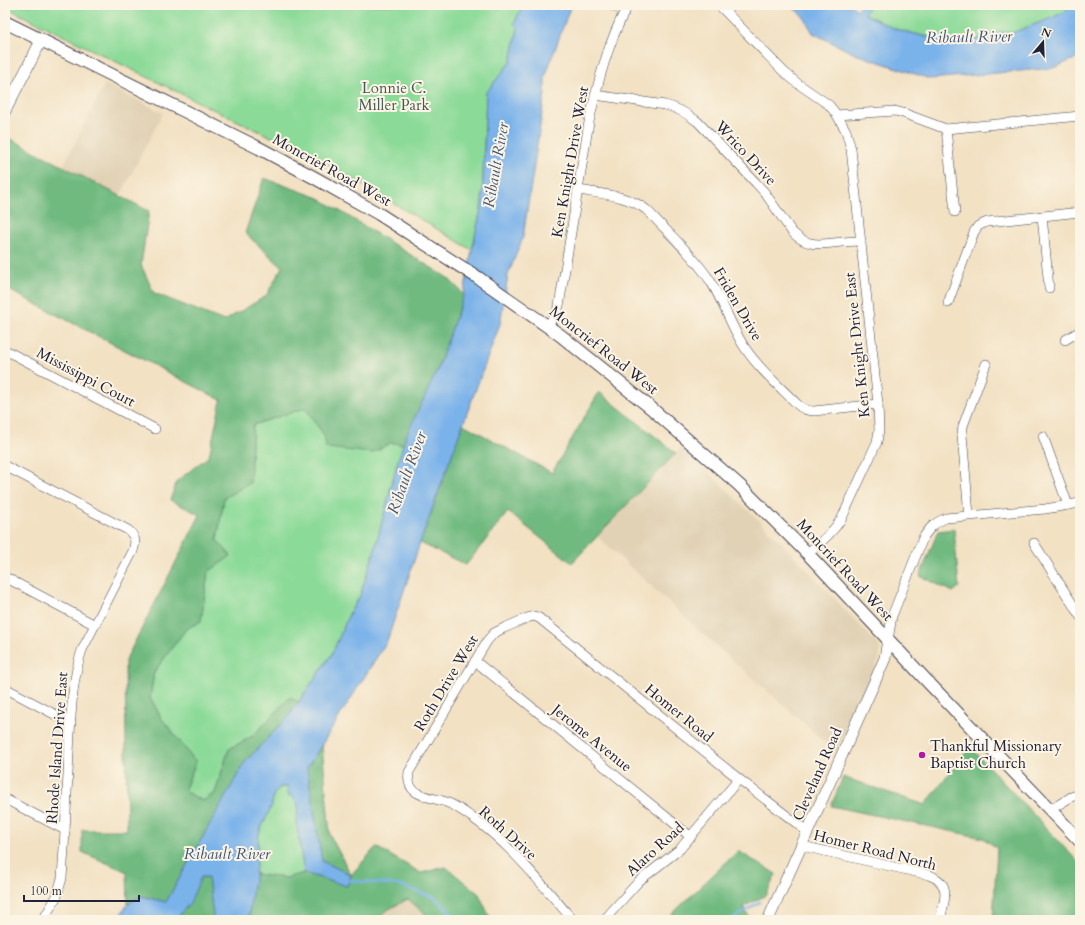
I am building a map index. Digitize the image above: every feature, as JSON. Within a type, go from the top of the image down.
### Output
[{"type":"main road","name":"Moncrief Road West","points":[[5,22],[42,39],[259,148],[380,214],[440,252],[515,303],[606,370],[696,446],[739,485],[807,553],[1080,841]]},
{"type":"street","name":"Ken Knight Drive West","points":[[548,326],[559,306],[589,122],[595,94],[615,33],[628,5]]},
{"type":"street","name":"Ken Knight Drive East","points":[[719,5],[783,71],[797,83],[829,105],[837,115],[846,132],[851,149],[878,404],[879,430],[877,442],[848,507],[837,526],[820,544],[807,553]]},
{"type":"street","points":[[5,111],[42,39]]},
{"type":"street","name":"Wrico Drive","points":[[595,94],[675,107],[691,116],[765,194],[792,232],[803,241],[816,244],[861,241]]},
{"type":"street","points":[[837,115],[895,111],[946,130],[1080,116]]},
{"type":"street","points":[[946,130],[955,212]]},
{"type":"street","name":"Friden Drive","points":[[578,190],[625,199],[642,206],[648,211],[689,255],[712,283],[736,332],[758,364],[797,404],[804,409],[814,411],[878,404]]},
{"type":"street","points":[[948,303],[974,232],[978,226],[987,222],[1080,212]]},
{"type":"street","points":[[1042,216],[1049,288]]},
{"type":"street","points":[[1065,340],[1080,331]]},
{"type":"street","name":"Mississippi Court","points":[[5,350],[155,429]]},
{"type":"street","points":[[969,515],[962,435],[963,426],[986,364]]},
{"type":"street","points":[[1043,436],[1068,505]]},
{"type":"street","name":"Rhode Island Drive East","points":[[5,466],[128,530],[135,538],[133,551],[82,650],[77,665],[74,678],[62,878],[58,896],[43,920]]},
{"type":"street","points":[[888,640],[892,616],[923,538],[936,522],[946,518],[1045,509],[1080,503]]},
{"type":"street","points":[[1034,543],[1080,616]]},
{"type":"street","points":[[5,577],[96,625]]},
{"type":"street","name":"Roth Drive West","points":[[411,787],[408,780],[409,772],[487,641],[494,633],[534,616]]},
{"type":"street","name":"Homer Road","points":[[534,616],[539,618],[739,779],[808,832]]},
{"type":"street","name":"Cleveland Road","points":[[768,920],[885,658],[888,640]]},
{"type":"street","name":"Jerome Avenue","points":[[475,661],[691,837]]},
{"type":"street","points":[[5,688],[71,723]]},
{"type":"street","name":"Alaro Road","points":[[604,920],[639,881],[672,856],[691,837],[739,779]]},
{"type":"street","name":"Roth Drive","points":[[411,787],[419,794],[448,803],[489,830],[511,850],[573,920]]},
{"type":"street","points":[[1050,810],[1071,797],[1080,794]]},
{"type":"street","points":[[5,799],[65,830]]},
{"type":"street","name":"Homer Road North","points":[[802,846],[929,875],[936,878],[944,887],[945,895],[940,920]]},
{"type":"shaded area","points":[[105,84],[163,113],[120,196],[63,166]]},
{"type":"shaded area","points":[[681,447],[786,547],[879,646],[879,659],[836,752],[703,634],[598,537]]},
{"type":"shaded area","points":[[408,899],[432,920],[378,920],[389,909]]},
{"type":"green space","name":"Lonnie C. Miller Park","points":[[5,5],[523,5],[514,23],[518,28],[511,61],[486,93],[482,205],[472,250],[326,163],[202,104],[5,7]]},
{"type":"green space","points":[[592,5],[622,5],[617,15]]},
{"type":"green space","points":[[868,5],[1078,5],[1054,17],[1012,33],[999,32],[988,38],[944,41],[895,29],[865,14]]},
{"type":"green space","points":[[5,136],[149,211],[141,265],[154,293],[224,321],[266,296],[282,267],[245,233],[264,178],[319,198],[448,278],[464,294],[437,371],[404,444],[390,443],[372,453],[326,448],[324,435],[305,408],[253,425],[250,483],[224,498],[217,540],[231,556],[208,572],[201,621],[186,629],[154,672],[150,698],[162,719],[196,762],[184,791],[203,801],[215,793],[229,749],[253,736],[290,697],[298,702],[288,717],[245,762],[166,902],[141,896],[128,904],[127,872],[82,852],[82,830],[127,830],[125,661],[200,515],[170,500],[177,481],[209,456],[221,400],[5,288]]},
{"type":"green space","points":[[599,392],[676,453],[572,563],[508,512],[466,565],[420,543],[463,424],[552,473]]},
{"type":"green space","points":[[305,408],[324,435],[372,453],[390,443],[404,444],[398,460],[375,549],[360,596],[350,612],[332,654],[298,702],[290,698],[253,736],[229,749],[215,793],[203,801],[184,791],[196,762],[162,719],[150,698],[154,672],[186,629],[201,621],[208,572],[230,556],[217,540],[224,498],[250,483],[253,425]]},
{"type":"green space","points":[[954,529],[959,587],[953,592],[920,576],[938,531]]},
{"type":"green space","points":[[322,745],[330,835],[351,875],[322,861],[307,768]]},
{"type":"green space","points":[[970,747],[1080,864],[1080,920],[993,920],[997,848],[983,838],[831,806],[843,777],[925,805]]},
{"type":"green space","points":[[280,787],[288,787],[298,805],[297,825],[304,873],[286,878],[255,874],[259,833],[272,805],[273,796]]},
{"type":"green space","points":[[376,847],[421,873],[446,867],[479,894],[491,920],[432,920],[408,899],[389,909],[378,920],[248,920],[255,874],[286,878],[304,873],[347,886],[351,875]]},
{"type":"green space","points":[[738,851],[776,874],[766,895],[743,907],[751,920],[672,920],[672,914]]},
{"type":"green space","points":[[200,877],[208,877],[213,915],[211,920],[175,920],[190,903]]},
{"type":"water","name":"Ribault River","points":[[523,5],[571,5],[545,77],[545,93],[523,237],[508,275],[500,324],[420,543],[387,641],[307,768],[322,861],[351,875],[347,886],[304,873],[297,825],[298,805],[294,797],[288,795],[288,787],[280,787],[273,796],[272,805],[259,833],[248,920],[211,920],[213,915],[208,877],[201,877],[190,903],[175,920],[117,920],[128,904],[141,896],[166,902],[245,762],[288,717],[332,654],[350,612],[360,596],[375,549],[398,460],[406,436],[437,371],[464,294],[482,205],[486,93],[511,61],[518,28],[514,24]]},
{"type":"water","name":"Ribault River","points":[[790,5],[851,5],[857,10],[861,5],[868,5],[865,14],[895,29],[944,41],[988,38],[999,32],[1012,33],[1080,5],[1080,57],[1053,68],[930,79],[855,54],[813,33],[803,16]]},
{"type":"waterway","points":[[346,880],[398,885],[434,897],[456,917],[457,920]]},
{"type":"waterway","points":[[731,920],[760,902]]},
{"type":"place","name":"Thankful Missionary Baptist Church","points":[[922,755]]}]
